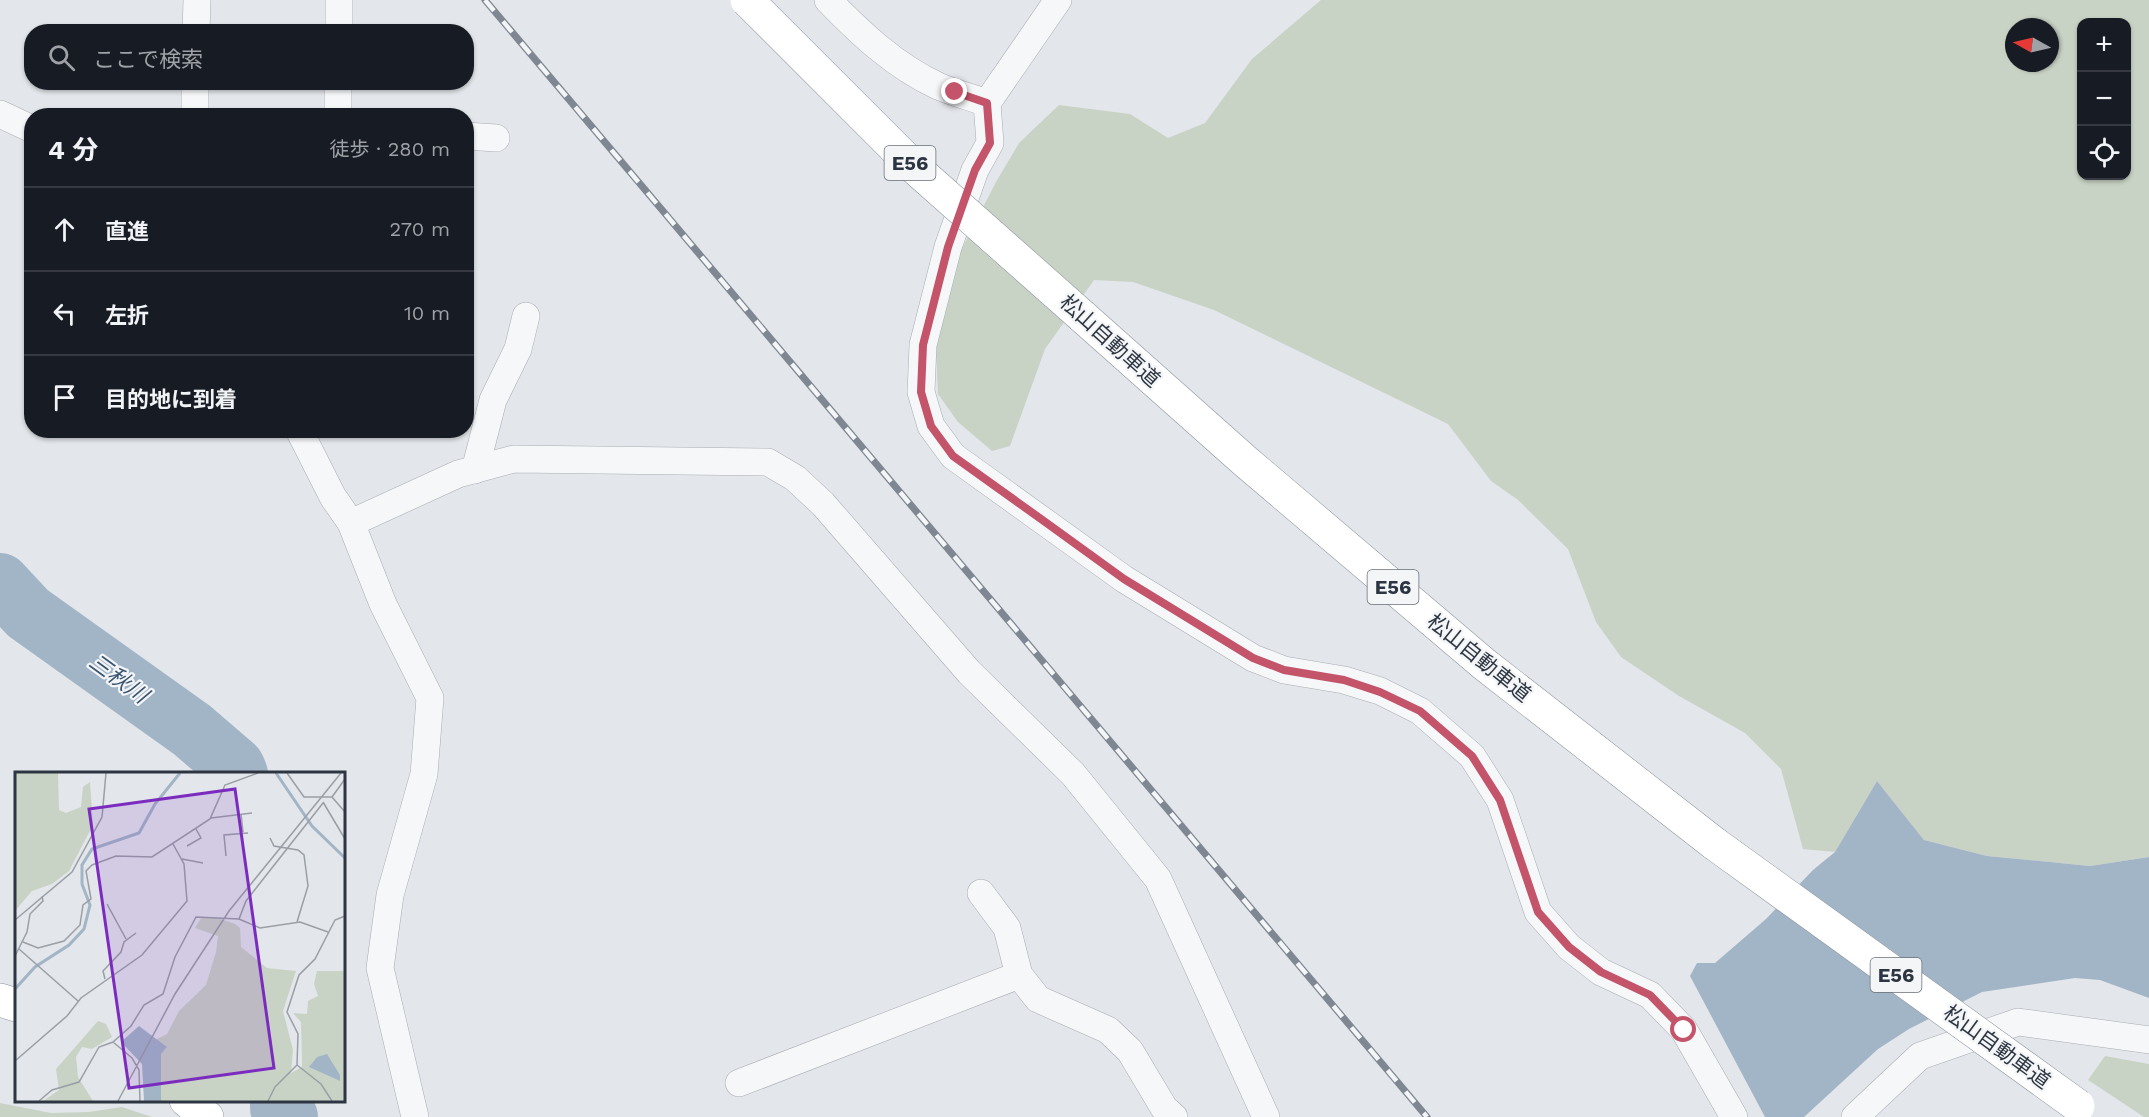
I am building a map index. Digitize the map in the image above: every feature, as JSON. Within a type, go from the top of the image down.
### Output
[{"type":"highway","name":"松山自動車道","points":[[747,0],[915,168],[1245,461],[1484,664],[1715,844],[2086,1111]]},
{"type":"highway","points":[[0,1000],[15,1005]]},
{"type":"highway","points":[[187,1102],[207,1117]]},
{"type":"street","points":[[196,24],[197,0]]},
{"type":"street","points":[[339,0],[339,24]]},
{"type":"street","points":[[828,0],[860,33],[896,63],[939,87],[987,103]]},
{"type":"street","points":[[1058,0],[987,103],[990,143],[975,170],[948,247],[923,345],[921,392],[931,426],[953,456],[1124,579],[1253,658],[1284,670],[1344,680],[1380,692],[1420,711],[1472,756],[1500,800],[1538,912],[1569,947],[1601,972],[1650,995],[1684,1030],[1734,1117]]},
{"type":"street","points":[[195,90],[195,108]]},
{"type":"street","points":[[338,90],[338,108]]},
{"type":"street","points":[[0,114],[24,125]]},
{"type":"street","points":[[474,137],[496,138]]},
{"type":"street","points":[[475,470],[493,400],[518,349],[526,316]]},
{"type":"street","points":[[303,438],[333,497],[351,523],[383,604],[430,698],[424,774],[390,895],[381,968],[415,1117]]},
{"type":"street","points":[[351,523],[458,474],[514,459],[768,462],[795,478],[823,504],[969,672],[1073,774],[1158,879],[1266,1117]]},
{"type":"street","points":[[981,893],[1007,928],[1019,975],[1038,999],[1108,1030],[1130,1051],[1164,1108],[1174,1117]]},
{"type":"street","points":[[739,1083],[1019,975]]},
{"type":"street","points":[[1855,1117],[1920,1056],[2018,1022],[2149,1040]]},
{"type":"green space","points":[[1321,0],[2149,0],[2149,857],[2090,866],[1987,856],[1924,840],[1877,781],[1835,852],[1803,849],[1781,769],[1745,733],[1679,696],[1621,657],[1596,622],[1568,549],[1518,500],[1491,481],[1448,424],[1214,310],[1133,282],[1094,280],[1045,349],[1010,446],[992,451],[958,422],[938,394],[936,349],[955,262],[1019,143],[1059,105],[1130,114],[1168,138],[1205,123],[1252,59]]},
{"type":"green space","points":[[2105,1056],[2149,1064],[2149,1117],[2144,1117],[2088,1080]]},
{"type":"green space","points":[[0,1103],[51,1113],[89,1112],[122,1107],[152,1117],[0,1117]]},
{"type":"water","points":[[1877,781],[1924,840],[1987,856],[2090,866],[2149,857],[2149,998],[2100,980],[2075,978],[1982,992],[1909,1029],[1878,1049],[1804,1117],[1765,1117],[1690,976],[1697,963],[1715,963],[1766,919],[1813,870],[1835,852]]},
{"type":"waterway","name":"三秋川","points":[[0,583],[28,613],[192,730],[235,767],[237,772]]},
{"type":"waterway","name":"三秋川","points":[[280,1102],[280,1108],[288,1117]]},
{"type":"railway","points":[[485,0],[1427,1117]]},
{"type":"route","points":[[955,92],[987,103],[990,143],[975,170],[948,247],[923,345],[921,392],[931,426],[953,456],[1124,579],[1253,658],[1284,670],[1344,680],[1380,692],[1420,711],[1472,756],[1500,800],[1538,912],[1569,947],[1601,972],[1650,995],[1684,1030]]}]
